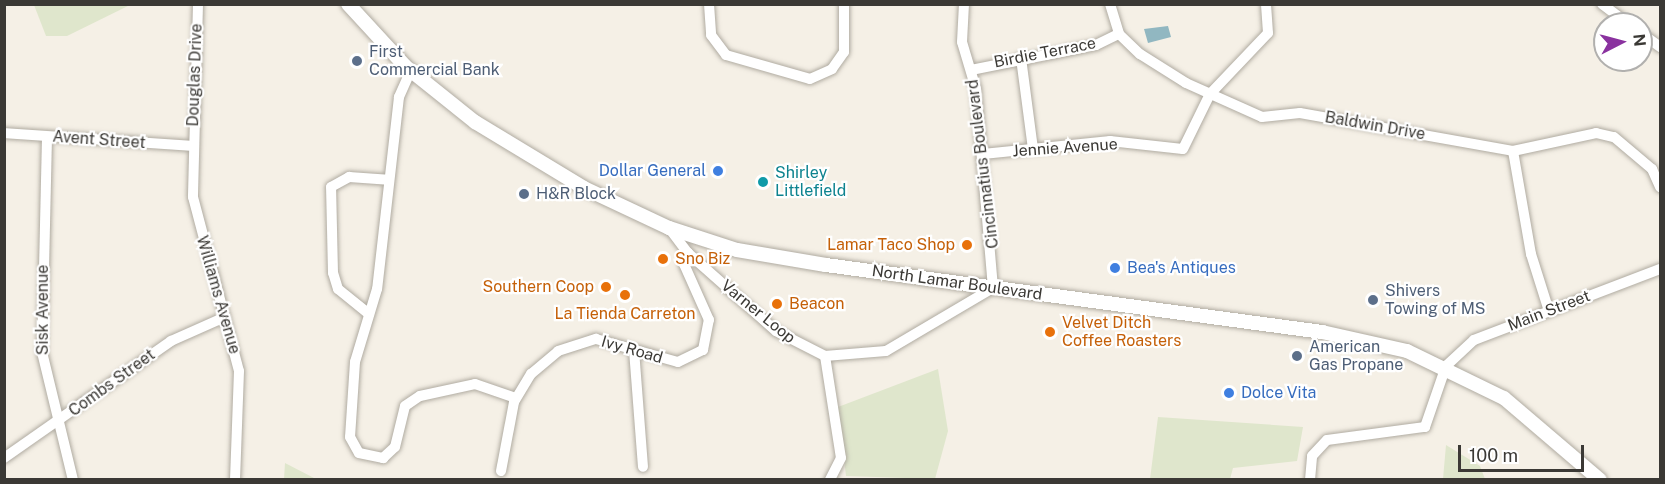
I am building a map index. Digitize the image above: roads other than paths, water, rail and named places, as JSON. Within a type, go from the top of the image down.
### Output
[{"type":"street","name":"Douglas Drive","points":[[193,146],[198,4]]},
{"type":"street","name":"North Lamar Boulevard","points":[[348,4],[411,70],[513,146],[669,228],[737,250],[993,288],[1322,332],[1407,351],[1446,366],[1535,419],[1600,480]]},
{"type":"street","points":[[710,4],[711,35],[726,55],[810,79],[832,69],[842,55],[844,4]]},
{"type":"street","name":"Cincinnatius Boulevard","points":[[964,4],[962,42],[971,70],[983,154],[993,288]]},
{"type":"street","points":[[1110,4],[1119,34]]},
{"type":"street","points":[[1210,94],[1268,33],[1266,4]]},
{"type":"street","name":"Birdie Terrace","points":[[971,70],[1021,58],[1096,45],[1119,34]]},
{"type":"street","name":"Baldwin Drive","points":[[1119,34],[1140,54],[1210,94],[1262,117],[1300,113],[1513,151],[1596,133],[1614,137],[1652,169],[1660,187]]},
{"type":"street","points":[[1021,58],[1033,149]]},
{"type":"street","points":[[411,70],[401,84],[388,180],[382,253],[369,314],[355,362],[350,437],[359,453],[375,459],[391,452],[402,411],[420,396],[475,384],[516,398]]},
{"type":"street","name":"Jennie Avenue","points":[[983,154],[1110,141],[1183,149],[1210,94]]},
{"type":"street","name":"Avent Street","points":[[4,133],[193,146]]},
{"type":"street","name":"Sisk Avenue","points":[[47,137],[40,326],[57,422],[73,480]]},
{"type":"street","name":"Williams Avenue","points":[[193,146],[199,229],[225,317],[240,382],[236,480]]},
{"type":"street","points":[[1513,151],[1531,254],[1549,311]]},
{"type":"street","points":[[369,314],[338,289],[333,273],[331,187],[349,177],[388,180]]},
{"type":"street","name":"Varner Loop","points":[[669,228],[688,253],[776,330],[825,356]]},
{"type":"street","name":"Ivy Road","points":[[501,471],[504,432],[516,398],[547,358],[570,345],[596,339],[678,362],[703,350],[710,330],[708,309],[684,264],[688,253]]},
{"type":"street","name":"Main Street","points":[[1446,366],[1474,340],[1660,269]]},
{"type":"street","points":[[830,480],[841,458],[825,356],[886,351],[993,288]]},
{"type":"street","name":"Combs Street","points":[[4,458],[171,341],[225,317]]},
{"type":"street","points":[[634,350],[643,467]]},
{"type":"street","points":[[1310,480],[1312,456],[1327,440],[1425,427],[1446,366]]},
{"type":"water","points":[[1168,26],[1171,37],[1148,43],[1144,29]]},
{"type":"place","name":"First Commercial Bank","points":[[357,61]]},
{"type":"place","name":"Dollar General","points":[[718,171]]},
{"type":"place","name":"Shirley Littlefield","points":[[763,182]]},
{"type":"place","name":"H&R Block","points":[[524,194]]},
{"type":"place","name":"Lamar Taco Shop","points":[[967,245]]},
{"type":"place","name":"Sno Biz","points":[[663,259]]},
{"type":"place","name":"Bea's Antiques","points":[[1115,268]]},
{"type":"place","name":"Southern Coop","points":[[606,287]]},
{"type":"place","name":"La Tienda Carreton","points":[[625,295]]},
{"type":"place","name":"Shivers Towing of MS","points":[[1373,300]]},
{"type":"place","name":"Beacon","points":[[777,304]]},
{"type":"place","name":"Velvet Ditch Coffee Roasters","points":[[1050,332]]},
{"type":"place","name":"American Gas Propane","points":[[1297,356]]},
{"type":"place","name":"Dolce Vita","points":[[1229,393]]}]
